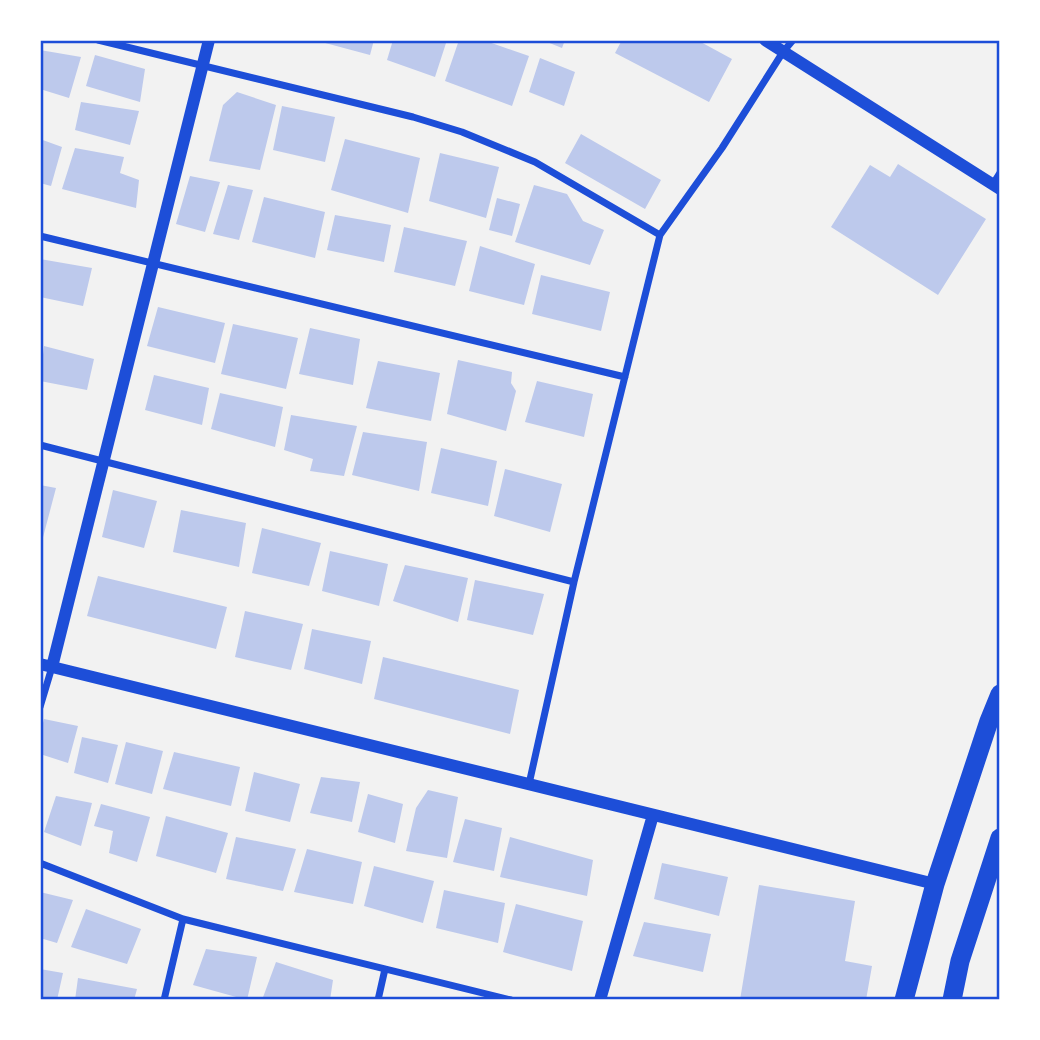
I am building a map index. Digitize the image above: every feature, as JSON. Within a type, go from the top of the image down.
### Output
[{"type":"highway","points":[[904,1000],[935,884],[1000,694]]},
{"type":"highway","points":[[952,1000],[960,961],[1000,838]]},
{"type":"street","points":[[98,40],[413,117],[462,132],[535,162],[660,235]]},
{"type":"street","points":[[40,707],[46,666],[104,461],[209,40]]},
{"type":"street","points":[[765,40],[997,182]]},
{"type":"street","points":[[529,784],[574,582],[660,235],[722,148],[793,40]]},
{"type":"street","points":[[40,236],[625,377]]},
{"type":"street","points":[[40,445],[574,582]]},
{"type":"street","points":[[46,666],[935,884]]},
{"type":"street","points":[[600,1000],[653,815]]},
{"type":"street","points":[[40,863],[183,919],[511,1000]]},
{"type":"street","points":[[164,1000],[183,919]]},
{"type":"street","points":[[378,1000],[386,969]]},
{"type":"building","points":[[314,40],[374,40],[370,55]]},
{"type":"building","points":[[393,40],[447,40],[435,77],[387,60]]},
{"type":"building","points":[[459,40],[483,40],[529,56],[512,106],[445,81]]},
{"type":"building","points":[[542,40],[565,40],[562,48]]},
{"type":"building","points":[[622,40],[697,40],[732,59],[709,102],[615,53]]},
{"type":"building","points":[[40,50],[81,57],[69,98],[40,89]]},
{"type":"building","points":[[95,55],[145,69],[140,102],[86,86]]},
{"type":"building","points":[[540,58],[575,72],[564,106],[529,92]]},
{"type":"building","points":[[237,92],[276,105],[260,170],[209,161],[223,105]]},
{"type":"building","points":[[81,102],[139,111],[130,145],[75,130]]},
{"type":"building","points":[[282,106],[335,117],[325,162],[273,150]]},
{"type":"building","points":[[581,134],[661,180],[645,209],[565,163]]},
{"type":"building","points":[[40,139],[62,147],[51,186],[40,183]]},
{"type":"building","points":[[345,139],[420,158],[408,213],[331,190]]},
{"type":"building","points":[[75,148],[124,157],[120,173],[139,180],[136,208],[62,189]]},
{"type":"building","points":[[440,153],[499,167],[486,218],[429,201]]},
{"type":"building","points":[[898,164],[986,219],[938,295],[831,227],[870,165],[890,177]]},
{"type":"building","points":[[190,176],[220,182],[205,232],[176,224]]},
{"type":"building","points":[[228,185],[253,190],[239,240],[213,234]]},
{"type":"building","points":[[534,185],[567,194],[583,221],[604,230],[590,265],[515,242]]},
{"type":"building","points":[[264,197],[325,212],[315,258],[252,242]]},
{"type":"building","points":[[497,198],[520,204],[512,236],[489,230]]},
{"type":"building","points":[[335,215],[391,225],[384,262],[327,250]]},
{"type":"building","points":[[404,227],[467,241],[455,286],[394,272]]},
{"type":"building","points":[[480,246],[535,264],[524,305],[469,291]]},
{"type":"building","points":[[40,259],[92,268],[83,306],[40,297]]},
{"type":"building","points":[[541,275],[610,292],[601,331],[532,314]]},
{"type":"building","points":[[158,307],[225,323],[215,363],[147,346]]},
{"type":"building","points":[[233,324],[298,338],[286,389],[221,374]]},
{"type":"building","points":[[310,328],[360,339],[353,385],[299,374]]},
{"type":"building","points":[[44,346],[94,359],[87,390],[40,381]]},
{"type":"building","points":[[458,360],[512,372],[511,383],[516,391],[506,431],[447,414]]},
{"type":"building","points":[[378,361],[440,373],[431,421],[366,408]]},
{"type":"building","points":[[154,375],[209,388],[202,425],[145,410]]},
{"type":"building","points":[[537,381],[593,394],[584,437],[525,422]]},
{"type":"building","points":[[220,393],[283,407],[275,447],[211,429]]},
{"type":"building","points":[[291,415],[357,426],[344,476],[310,471],[313,459],[284,450]]},
{"type":"building","points":[[363,432],[427,442],[419,491],[352,475]]},
{"type":"building","points":[[441,448],[497,461],[488,506],[431,493]]},
{"type":"building","points":[[505,469],[562,484],[550,532],[494,516]]},
{"type":"building","points":[[40,485],[56,488],[41,545],[40,545]]},
{"type":"building","points":[[113,490],[157,501],[144,548],[102,537]]},
{"type":"building","points":[[181,510],[246,523],[239,567],[173,552]]},
{"type":"building","points":[[262,528],[321,543],[309,586],[252,573]]},
{"type":"building","points":[[330,551],[388,564],[379,606],[322,591]]},
{"type":"building","points":[[405,565],[468,578],[458,622],[393,601]]},
{"type":"building","points":[[98,576],[227,607],[216,649],[87,616]]},
{"type":"building","points":[[475,580],[544,594],[533,635],[467,620]]},
{"type":"building","points":[[245,611],[303,624],[291,670],[235,657]]},
{"type":"building","points":[[312,629],[371,641],[362,684],[304,669]]},
{"type":"building","points":[[383,657],[519,690],[510,734],[374,699]]},
{"type":"building","points":[[44,719],[78,726],[68,763],[40,754],[40,734]]},
{"type":"building","points":[[82,737],[118,745],[108,783],[74,773]]},
{"type":"building","points":[[126,742],[163,751],[152,794],[115,784]]},
{"type":"building","points":[[174,752],[240,767],[231,806],[163,789]]},
{"type":"building","points":[[254,772],[300,784],[290,822],[245,811]]},
{"type":"building","points":[[321,777],[360,782],[352,822],[310,813]]},
{"type":"building","points":[[428,790],[458,797],[447,858],[406,851],[416,808]]},
{"type":"building","points":[[368,794],[403,804],[395,843],[358,832]]},
{"type":"building","points":[[56,796],[92,803],[81,846],[44,832]]},
{"type":"building","points":[[101,804],[150,817],[137,862],[109,853],[113,831],[94,826]]},
{"type":"building","points":[[166,816],[228,833],[216,873],[156,856]]},
{"type":"building","points":[[465,819],[502,828],[494,871],[453,862]]},
{"type":"building","points":[[236,837],[296,849],[283,891],[226,879]]},
{"type":"building","points":[[510,837],[593,860],[587,896],[500,877]]},
{"type":"building","points":[[307,849],[362,862],[353,904],[294,892]]},
{"type":"building","points":[[662,863],[728,877],[719,916],[654,899]]},
{"type":"building","points":[[374,866],[434,881],[423,923],[364,906]]},
{"type":"building","points":[[759,885],[855,901],[845,961],[872,966],[866,1000],[740,1000]]},
{"type":"building","points":[[444,890],[505,903],[498,943],[436,928]]},
{"type":"building","points":[[40,892],[73,900],[57,943],[40,938]]},
{"type":"building","points":[[516,904],[583,921],[572,971],[503,952]]},
{"type":"building","points":[[86,909],[141,929],[127,964],[71,947]]},
{"type":"building","points":[[644,922],[711,934],[703,972],[633,956]]},
{"type":"building","points":[[206,949],[257,957],[247,1000],[193,985]]},
{"type":"building","points":[[276,962],[333,980],[330,1000],[262,1000]]},
{"type":"building","points":[[40,969],[63,973],[57,1000],[40,1000]]},
{"type":"building","points":[[78,978],[137,989],[134,1000],[75,1000]]}]
